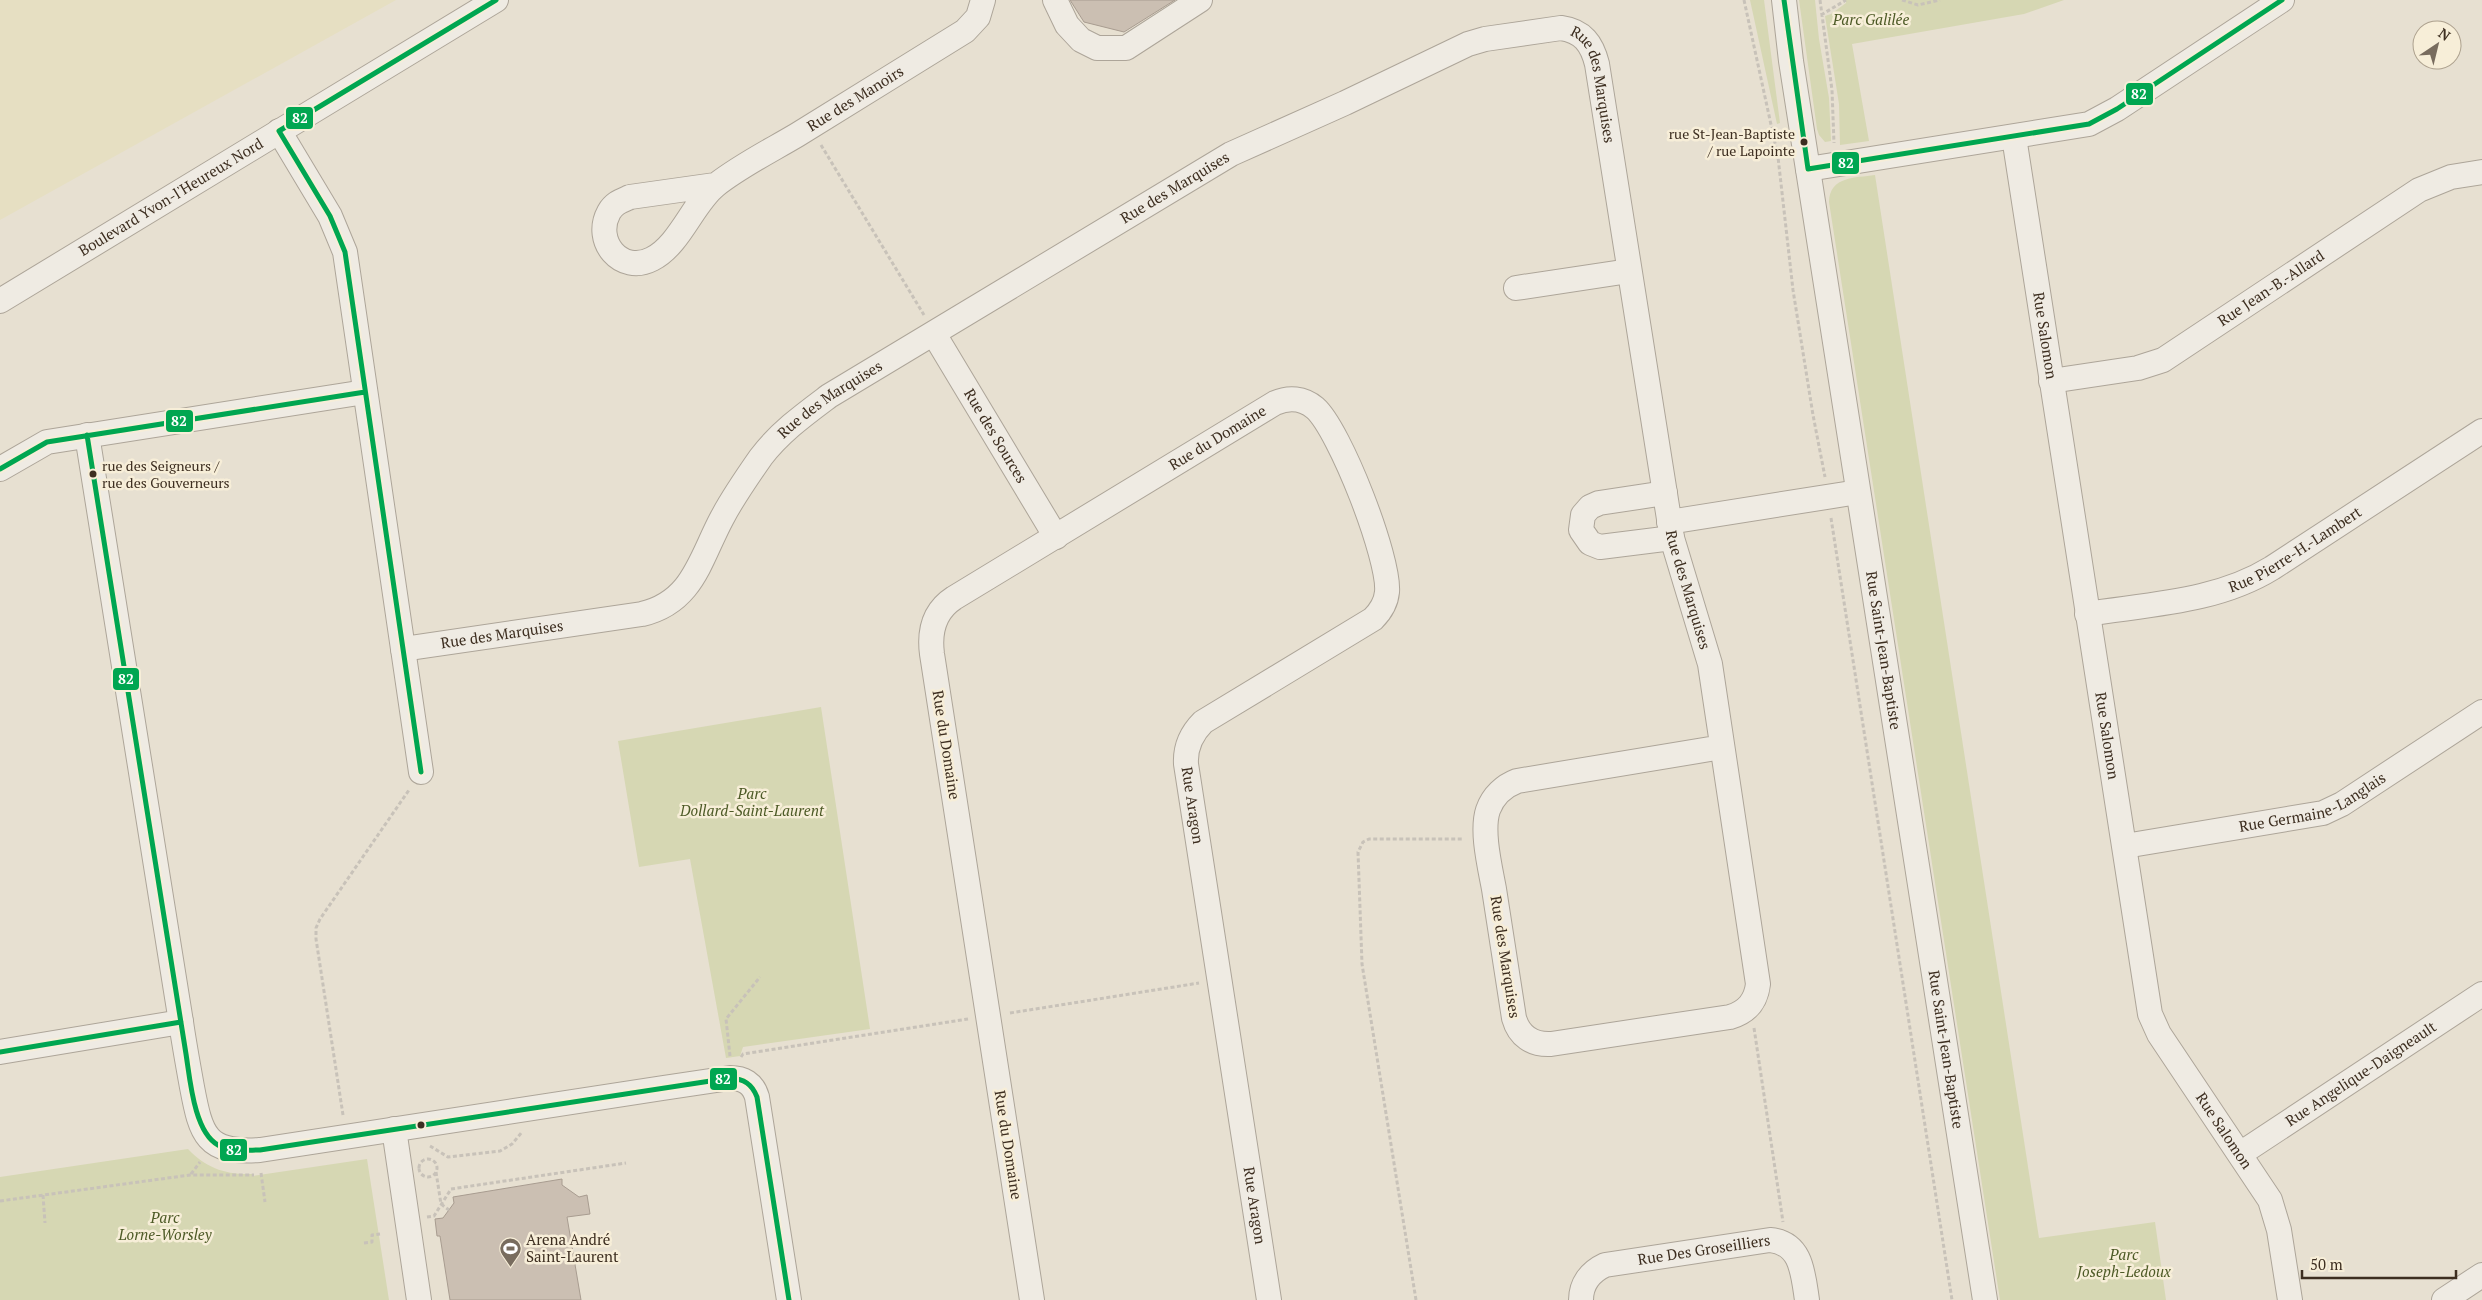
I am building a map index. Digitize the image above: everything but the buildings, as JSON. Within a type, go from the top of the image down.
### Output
[{"type":"street","name":"Boulevard Yvon-l'Heureux Nord","points":[[0,301],[496,0]]},
{"type":"street","name":"Rue des Manoirs","points":[[714,186],[965,31],[978,17],[983,0]]},
{"type":"street","points":[[1054,0],[1067,25],[1082,40],[1097,48],[1126,48],[1200,0]]},
{"type":"street","name":"Rue Saint-Jean-Baptiste","points":[[1784,0],[1808,169],[1985,1300]]},
{"type":"street","points":[[1808,169],[2014,137],[2082,125],[2103,118],[2282,0]]},
{"type":"street","name":"Rue des Marquises","points":[[403,649],[642,614],[666,605],[680,595],[691,582],[731,500],[763,454],[778,437],[829,396],[929,326],[1231,154],[1345,103],[1468,44],[1485,39],[1555,28],[1567,29],[1579,34],[1588,41],[1594,52],[1671,530],[1709,658],[1758,978],[1758,990],[1750,1006],[1741,1013],[1730,1016],[1544,1045],[1527,1038],[1518,1030],[1514,1018],[1487,840],[1486,823],[1491,803],[1504,787],[1517,781],[1722,747]]},
{"type":"street","points":[[279,131],[330,216],[341,240],[347,265],[421,772]]},
{"type":"street","name":"Rue Salomon","points":[[2014,137],[2087,614],[2153,1021],[2240,1154],[2274,1210],[2290,1300]]},
{"type":"street","name":"Rue Jean-B.-Allard","points":[[2051,381],[2138,368],[2163,360],[2415,193],[2446,179],[2482,172]]},
{"type":"street","points":[[1516,288],[1629,271]]},
{"type":"street","name":"Rue des Sources","points":[[929,326],[1056,536]]},
{"type":"street","points":[[0,469],[47,442],[365,392]]},
{"type":"street","name":"Rue du Domaine","points":[[1032,1300],[930,641],[935,620],[948,602],[1275,403],[1293,399],[1305,401]]},
{"type":"street","name":"Rue Aragon","points":[[1269,1300],[1186,764],[1191,738],[1198,726],[1368,623],[1382,609],[1387,597],[1387,583],[1376,539],[1360,490],[1322,417],[1315,408],[1305,401]]},
{"type":"street","name":"Rue Pierre-H.-Lambert","points":[[2087,614],[2203,596],[2243,584],[2272,568],[2482,431]]},
{"type":"street","points":[[87,435],[180,1022],[197,1115],[202,1128],[211,1140],[229,1150],[249,1151],[729,1078],[740,1079],[749,1083],[757,1097],[789,1300]]},
{"type":"street","points":[[1664,492],[1594,504],[1583,515],[1581,530],[1590,543],[1600,547],[1671,530]]},
{"type":"street","name":"Rue des Marquises","points":[[1671,530],[1858,492]]},
{"type":"street","name":"Rue Germaine-Langlais","points":[[2124,846],[2323,813],[2342,804],[2482,712]]},
{"type":"street","name":"Rue Angelique-Daigneault","points":[[2240,1154],[2482,994]]},
{"type":"street","points":[[0,1052],[180,1022]]},
{"type":"street","points":[[394,1129],[419,1300]]},
{"type":"street","name":"Rue Des Groseilliers","points":[[1581,1300],[1586,1280],[1594,1271],[1604,1265],[1762,1240],[1776,1240],[1786,1244],[1800,1262],[1807,1300]]},
{"type":"street","points":[[2444,1300],[2482,1275]]},
{"type":"path","points":[[1744,0],[1778,157],[1793,290],[1828,497],[1952,1300]]},
{"type":"path","points":[[1820,0],[1832,90],[1836,164]]},
{"type":"path","points":[[1821,15],[1846,0]]},
{"type":"path","points":[[1902,0],[1918,5],[1940,0]]},
{"type":"path","points":[[819,142],[929,326]]},
{"type":"path","points":[[344,1118],[317,948],[316,928],[320,919],[421,772]]},
{"type":"path","points":[[1416,1300],[1362,964],[1358,852],[1364,842],[1378,838],[1487,840]]},
{"type":"path","points":[[730,1060],[726,1019],[760,976]]},
{"type":"path","points":[[1004,1014],[1220,980]]},
{"type":"path","points":[[1750,1006],[1786,1244]]},
{"type":"path","points":[[741,1058],[743,1054],[970,1019]]},
{"type":"path","points":[[424,1143],[448,1157],[500,1150],[512,1144],[526,1128]]},
{"type":"path","points":[[436,1171],[432,1176],[424,1177],[419,1172],[419,1165],[425,1159],[431,1159],[436,1164],[441,1204],[449,1210]]},
{"type":"path","points":[[190,1175],[200,1162]]},
{"type":"path","points":[[439,1191],[626,1163]]},
{"type":"path","points":[[261,1173],[265,1202]]},
{"type":"path","points":[[0,1201],[190,1175],[254,1175]]},
{"type":"path","points":[[419,1218],[434,1216],[451,1189]]},
{"type":"path","points":[[42,1195],[45,1223]]},
{"type":"path","points":[[364,1243],[372,1242],[372,1235],[380,1234]]},
{"type":"shaded area","points":[[0,0],[396,0],[0,220]]},
{"type":"green space","points":[[1750,0],[1764,0],[1780,123],[1777,124]]},
{"type":"green space","points":[[1799,0],[1815,0],[1819,39],[1829,98],[1831,141],[1825,142],[1817,129]]},
{"type":"green space","name":"Parc Galilée","points":[[1846,0],[2064,0],[2024,14],[1852,44],[1869,141],[1840,145],[1839,104],[1825,16],[1846,3]]},
{"type":"green space","name":"Parc Joseph-Ledoux","points":[[1875,175],[2039,1238],[2155,1222],[2166,1300],[2000,1300],[1829,202],[1830,193],[1839,183],[1852,178]]},
{"type":"green space","name":"Parc Dollard-Saint-Laurent","points":[[821,707],[870,1029],[743,1047],[740,1056],[726,1058],[690,859],[639,867],[618,741]]},
{"type":"green space","name":"Parc Lorne-Worsley","points":[[188,1149],[209,1166],[225,1172],[252,1174],[253,1176],[367,1159],[389,1300],[0,1300],[0,1177]]},
{"type":"transit line","name":"82","points":[[421,772],[345,252],[330,216],[279,131],[496,0]]},
{"type":"transit line","name":"82","points":[[1784,0],[1808,169],[2089,124],[2117,109],[2282,0]]},
{"type":"transit line","name":"82","points":[[0,469],[47,442],[365,392]]},
{"type":"transit line","name":"82","points":[[87,435],[194,1104],[203,1129],[210,1138],[218,1145],[228,1149],[260,1150],[730,1078],[739,1080],[747,1083],[757,1097],[789,1300]]},
{"type":"transit line","name":"82","points":[[0,1052],[181,1022]]},
{"type":"place","name":"rue St-Jean-Baptiste / rue Lapointe","points":[[1804,142]]},
{"type":"place","name":"rue des Seigneurs / rue des Gouverneurs","points":[[93,474]]},
{"type":"place","name":"Arena André Saint-Laurent","points":[[510,1268]]}]
